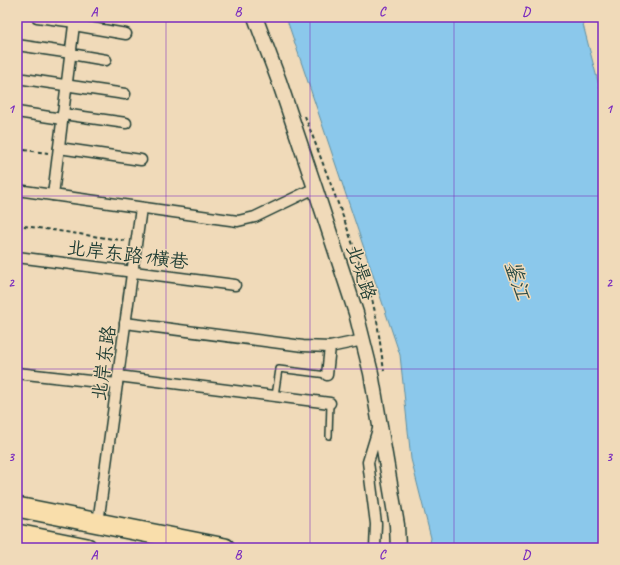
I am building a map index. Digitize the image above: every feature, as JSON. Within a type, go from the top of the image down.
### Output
[{"type":"highway","points":[[17,506],[225,548]]},
{"type":"highway","points":[[17,534],[87,548]]},
{"type":"main road","name":"北堤路","points":[[255,17],[279,81],[356,313],[371,373],[397,525],[398,548]]},
{"type":"street","points":[[37,17],[75,22],[126,34]]},
{"type":"street","points":[[53,195],[75,22]]},
{"type":"street","points":[[17,45],[106,60]]},
{"type":"street","points":[[17,78],[125,94]]},
{"type":"street","points":[[17,112],[126,123]]},
{"type":"street","points":[[58,152],[141,160]]},
{"type":"street","points":[[17,190],[238,221],[255,217],[315,188]]},
{"type":"street","name":"北岸东路","points":[[98,523],[141,208]]},
{"type":"street","name":"北岸东路1横巷","points":[[17,257],[235,285]]},
{"type":"street","points":[[125,323],[303,346],[330,347],[363,340]]},
{"type":"street","points":[[327,375],[330,347]]},
{"type":"street","points":[[17,373],[118,380],[330,403]]},
{"type":"street","points":[[375,548],[376,524],[368,462],[380,425]]},
{"type":"lane","points":[[275,396],[279,369],[327,375]]},
{"type":"lane","points":[[328,436],[330,403]]},
{"type":"path","points":[[601,17],[603,25]]},
{"type":"path","points":[[17,149],[58,152]]},
{"type":"path","points":[[17,225],[136,242]]},
{"type":"water","name":"鉴江","points":[[286,17],[581,17],[603,101],[603,548],[429,548],[431,538],[411,459],[400,355]]}]
